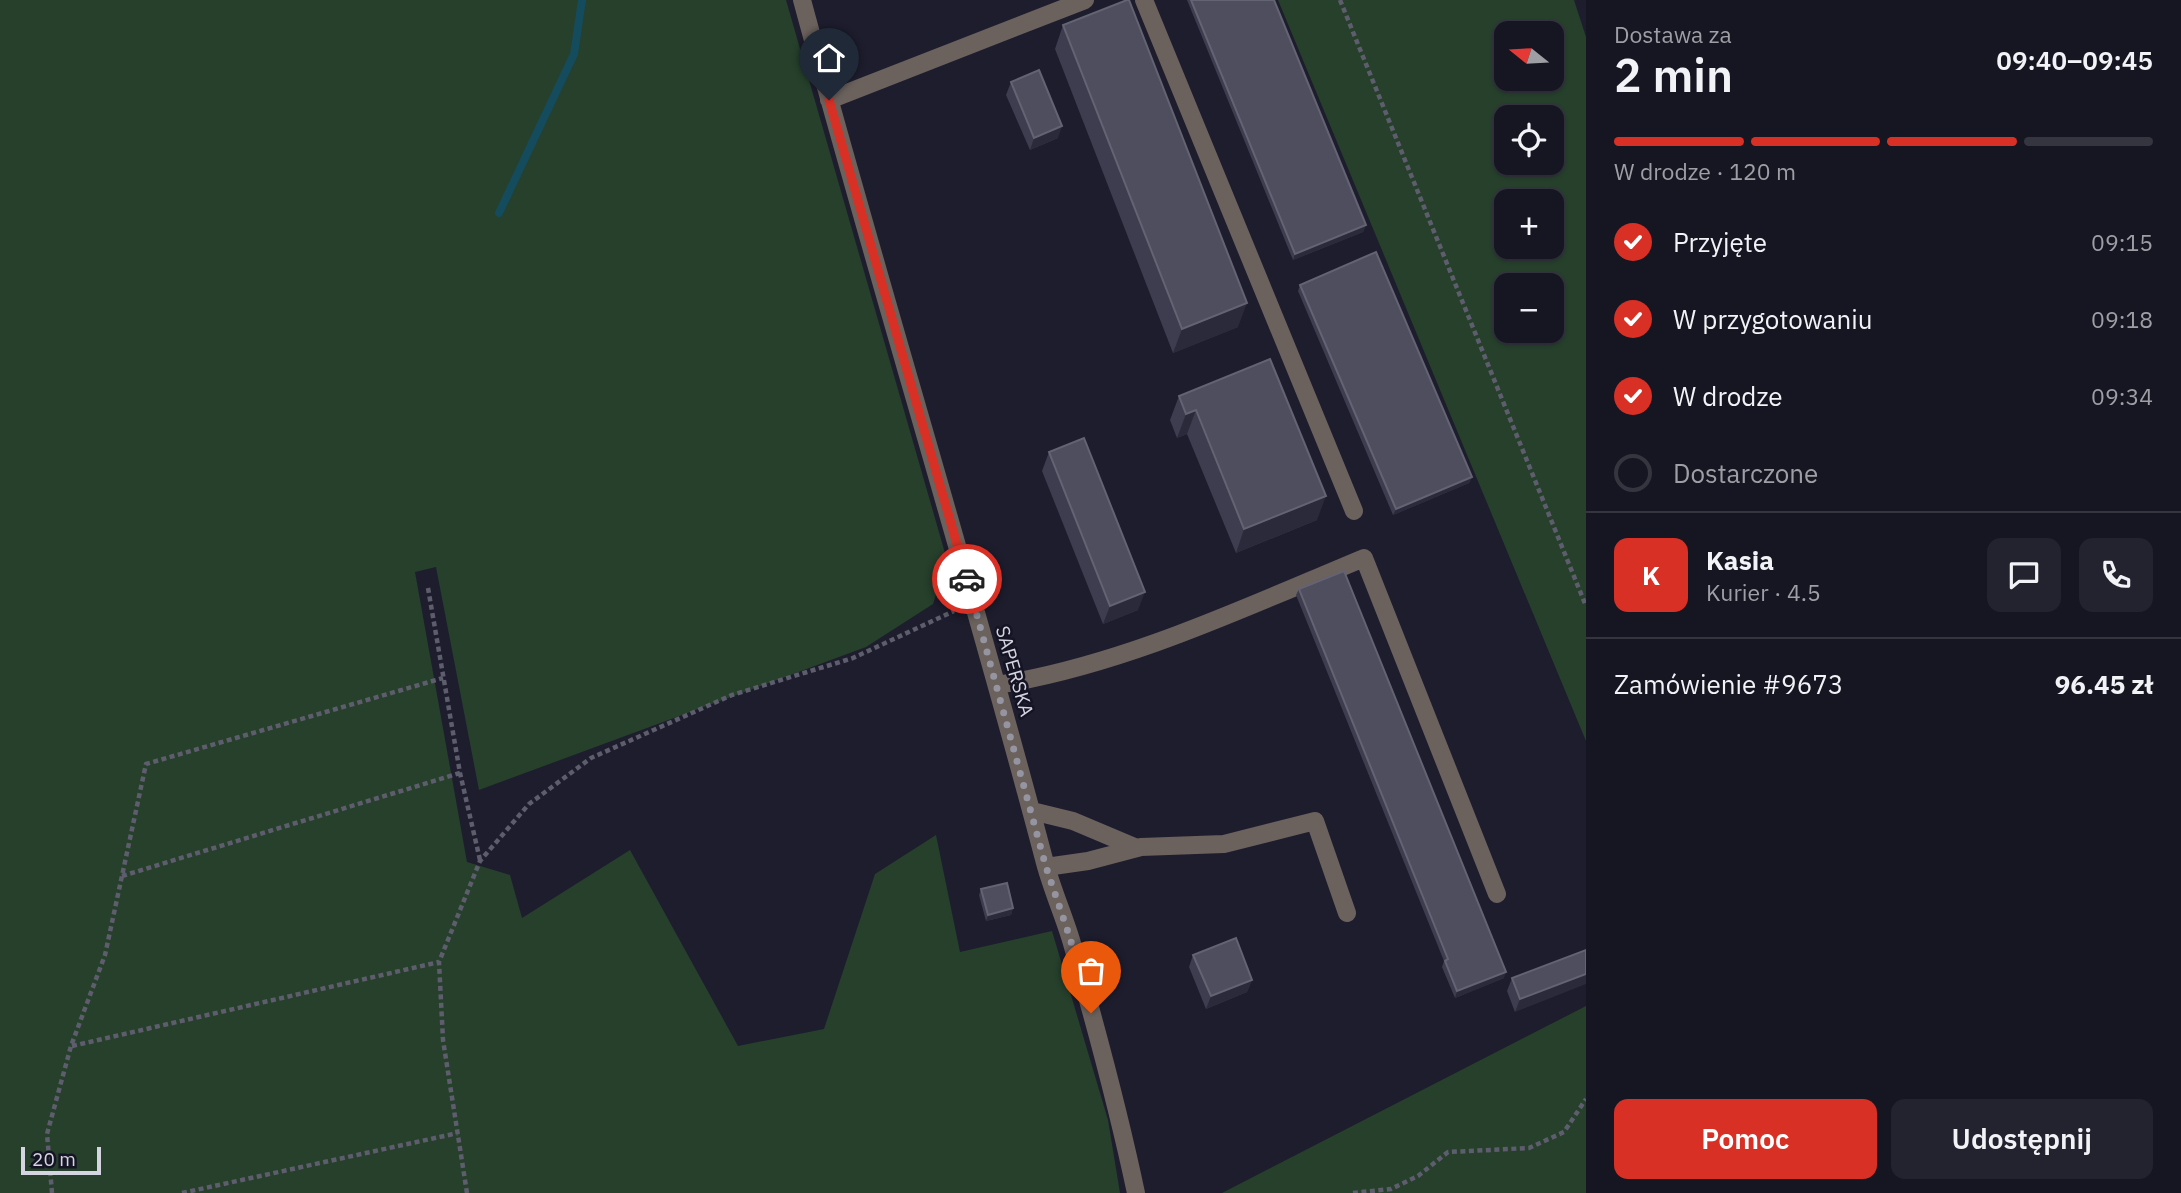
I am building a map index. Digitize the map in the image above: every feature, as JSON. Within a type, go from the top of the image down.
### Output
[{"type":"street","name":"SAPERSKA","points":[[802,0],[914,403],[974,601],[1046,867],[1070,938],[1136,1193]]},
{"type":"street","points":[[829,100],[1085,0]]},
{"type":"street","points":[[1144,0],[1354,511]]},
{"type":"street","points":[[997,685],[1040,678],[1089,665],[1226,615],[1364,558],[1497,894]]},
{"type":"street","points":[[1032,811],[1073,821],[1136,848]]},
{"type":"street","points":[[1046,867],[1088,861],[1136,848],[1224,844],[1315,821],[1347,913]]},
{"type":"path","points":[[1340,0],[1586,606]]},
{"type":"path","points":[[428,588],[460,773],[480,861]]},
{"type":"path","points":[[467,1193],[443,1040],[439,961],[480,861],[529,803],[591,758],[732,695],[853,658],[974,601]]},
{"type":"path","points":[[52,1193],[47,1134],[71,1046],[105,955],[146,764],[443,678]]},
{"type":"path","points":[[122,876],[460,773]]},
{"type":"path","points":[[71,1046],[439,961]]},
{"type":"path","points":[[1353,1193],[1391,1189],[1419,1176],[1448,1152],[1529,1148],[1564,1132],[1586,1099]]},
{"type":"path","points":[[182,1193],[458,1133]]},
{"type":"green space","points":[[0,0],[786,0],[947,560],[933,604],[866,647],[479,790],[436,567],[415,572],[467,862],[510,875],[522,918],[630,850],[738,1046],[824,1029],[875,874],[936,835],[960,952],[1052,931],[1108,1120],[1120,1193],[0,1193]]},
{"type":"green space","points":[[1278,0],[1574,0],[1586,37],[1586,741]]},
{"type":"green space","points":[[1586,1006],[1586,1193],[1222,1193]]},
{"type":"building","points":[[1127,0],[1247,303],[1182,329],[1063,25]]},
{"type":"building","points":[[1191,0],[1274,0],[1366,225],[1295,254]]},
{"type":"building","points":[[1039,70],[1062,126],[1034,138],[1011,82]]},
{"type":"building","points":[[1376,252],[1472,477],[1396,509],[1300,285]]},
{"type":"building","points":[[1270,359],[1326,496],[1244,529],[1196,410],[1186,414],[1179,396]]},
{"type":"building","points":[[1084,438],[1145,592],[1110,606],[1049,452]]},
{"type":"building","points":[[1344,571],[1506,972],[1457,991],[1445,961],[1448,959],[1299,589]]},
{"type":"building","points":[[1007,883],[1013,908],[988,915],[981,889]]},
{"type":"building","points":[[1236,938],[1252,980],[1211,996],[1193,955]]},
{"type":"building","points":[[1586,950],[1586,974],[1520,999],[1512,978]]},
{"type":"waterway","points":[[499,213],[574,54],[582,0]]},
{"type":"way so far","points":[[967,579],[1046,867],[1091,1013]]},
{"type":"route","points":[[829,100],[967,579]]}]
